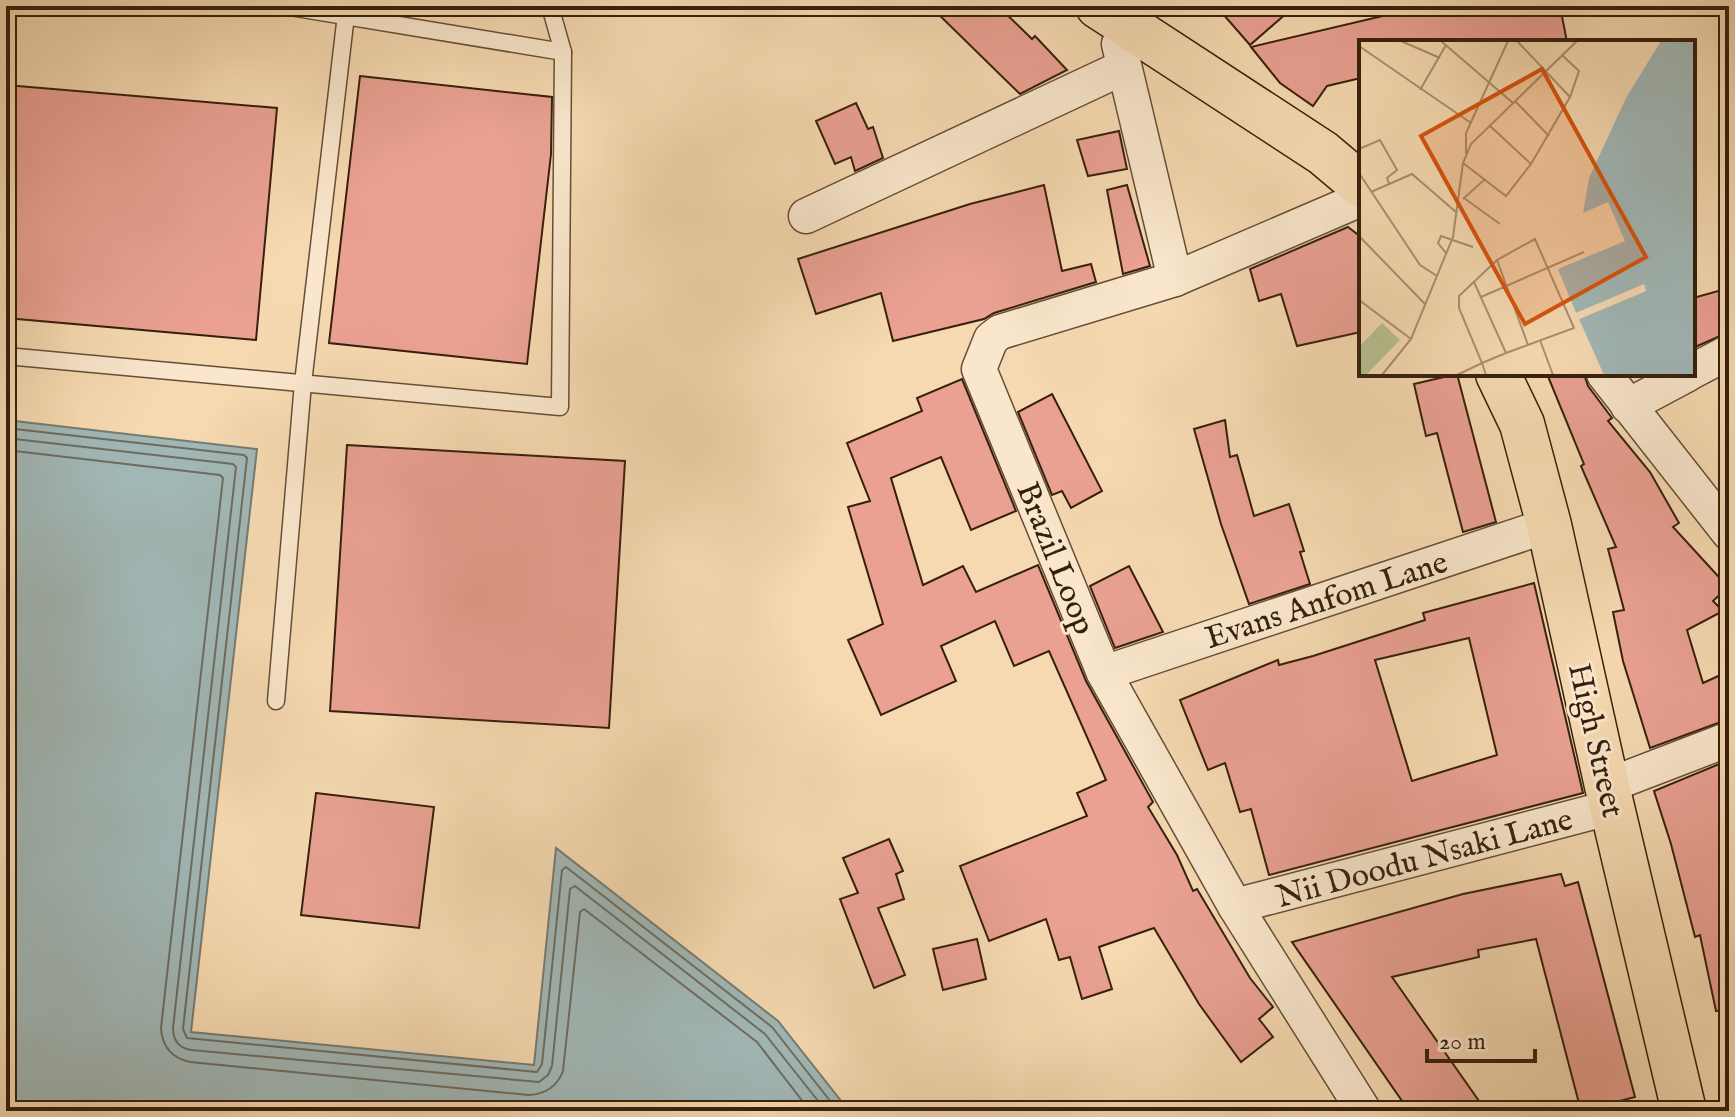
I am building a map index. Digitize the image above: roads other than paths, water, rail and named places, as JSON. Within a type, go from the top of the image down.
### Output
[{"type":"main road","points":[[1105,11],[1323,153],[1359,183]]},
{"type":"main road","name":"High Street","points":[[1499,376],[1522,424],[1549,525],[1684,1111]]},
{"type":"street","points":[[1105,11],[1124,67],[1175,279]]},
{"type":"street","points":[[806,216],[1124,67]]},
{"type":"street","name":"Brazil Loop","points":[[1359,200],[1175,279],[1000,332],[991,339],[979,369],[1104,673],[1235,906],[1364,1111]]},
{"type":"street","points":[[1695,371],[1729,352]]},
{"type":"street","points":[[1606,376],[1729,533]]},
{"type":"street","points":[[1628,406],[1685,376]]},
{"type":"street","name":"Evans Anfom Lane","points":[[1104,673],[1549,525]]},
{"type":"street","name":"Nii Doodu Nsaki Lane","points":[[1235,906],[1610,797],[1729,739]]},
{"type":"lane","points":[[284,6],[347,11],[563,52]]},
{"type":"lane","points":[[6,356],[560,407],[563,52],[550,6]]},
{"type":"lane","points":[[276,701],[303,383],[347,11]]},
{"type":"water","points":[[6,420],[257,449],[191,1032],[534,1065],[556,848],[778,1021],[849,1111],[6,1111]]}]
